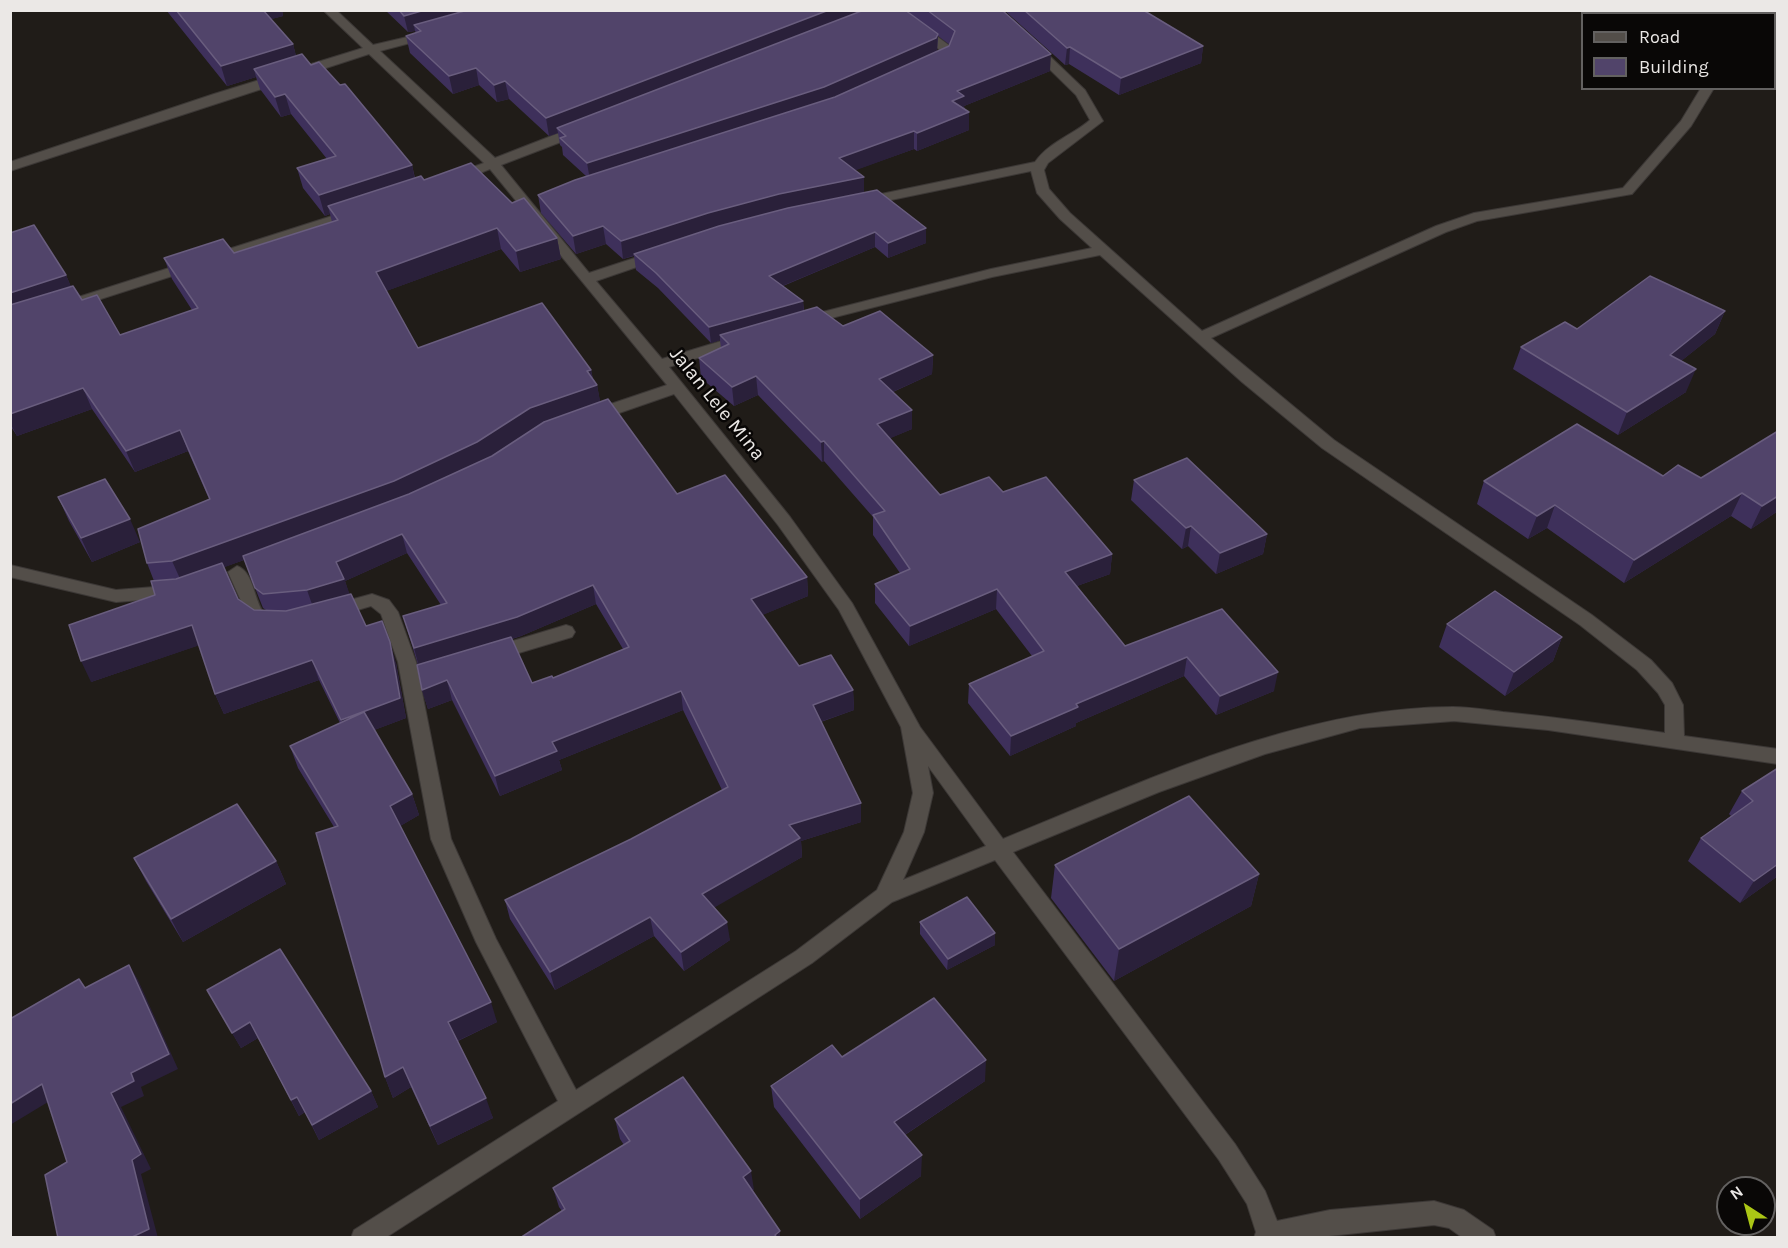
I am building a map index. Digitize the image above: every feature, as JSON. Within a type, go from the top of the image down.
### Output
[{"type":"street","name":"Jalan Lele Mina","points":[[329,10],[494,165],[532,206],[586,279],[659,365],[784,521],[846,607],[910,727],[923,794],[914,832],[885,896]]},
{"type":"street","points":[[888,12],[946,49],[944,58],[921,69]]},
{"type":"street","points":[[10,167],[203,100],[368,49],[444,30]]},
{"type":"street","points":[[1023,37],[1083,97],[1096,114],[1097,121],[1054,149],[1037,170],[1042,190],[1065,216],[1201,337],[1328,444],[1586,620],[1644,665],[1665,688],[1674,705],[1675,741]]},
{"type":"street","points":[[1201,337],[1441,229],[1474,217],[1627,190],[1686,123],[1707,90]]},
{"type":"street","points":[[440,184],[590,126]]},
{"type":"street","points":[[843,206],[1039,165]]},
{"type":"street","points":[[56,309],[363,210]]},
{"type":"street","points":[[586,279],[672,250]]},
{"type":"street","points":[[795,324],[991,273],[1103,250]]},
{"type":"street","points":[[659,365],[761,333]]},
{"type":"street","points":[[579,420],[677,387]]},
{"type":"street","points":[[216,579],[257,564]]},
{"type":"street","points":[[10,571],[116,596],[158,595],[195,587]]},
{"type":"street","points":[[237,572],[257,618],[270,625],[290,623]]},
{"type":"street","points":[[317,616],[372,600],[383,603],[389,612],[407,662],[441,839],[487,942],[572,1106]]},
{"type":"street","points":[[477,659],[566,632]]},
{"type":"street","points":[[410,679],[432,672]]},
{"type":"street","points":[[363,1238],[804,957],[885,896],[1152,787],[1262,747],[1360,721],[1454,714],[1548,723],[1778,758]]},
{"type":"street","points":[[910,727],[1227,1152],[1257,1199],[1268,1236],[1330,1222],[1419,1213],[1455,1218],[1484,1238]]},
{"type":"building","points":[[176,10],[263,10],[293,44],[221,66]]},
{"type":"building","points":[[399,10],[425,10],[404,16]]},
{"type":"building","points":[[468,10],[829,10],[546,118],[505,81],[494,85],[476,68],[449,76],[406,36],[421,31],[414,25]]},
{"type":"building","points":[[864,10],[905,10],[938,34],[936,38],[824,87],[587,163],[560,138],[566,136],[557,128]]},
{"type":"building","points":[[927,10],[1002,10],[1051,54],[957,91],[964,96],[952,101],[969,112],[917,133],[914,131],[839,158],[864,177],[779,194],[708,213],[621,241],[603,226],[573,236],[538,195],[575,180],[835,97],[949,46],[955,31]]},
{"type":"building","points":[[1024,10],[1143,10],[1203,46],[1121,78],[1070,47],[1067,48]]},
{"type":"building","points":[[1778,12],[1778,38],[1776,38],[1776,13]]},
{"type":"building","points":[[302,54],[311,65],[319,62],[340,85],[345,84],[412,165],[319,195],[297,168],[336,156],[285,94],[275,97],[254,69]]},
{"type":"building","points":[[471,163],[512,203],[524,198],[557,238],[516,251],[497,228],[376,272],[418,348],[542,303],[591,370],[587,371],[597,385],[530,408],[477,442],[394,481],[172,561],[147,563],[138,529],[210,499],[180,430],[126,451],[83,388],[10,414],[10,305],[73,286],[82,300],[97,295],[120,335],[198,308],[164,258],[223,239],[234,253],[338,220],[328,206],[421,176],[424,180]]},
{"type":"building","points":[[877,190],[926,228],[888,243],[875,232],[769,276],[803,301],[709,327],[634,254],[719,226],[788,208]]},
{"type":"building","points":[[34,225],[66,275],[10,293],[10,233]]},
{"type":"building","points":[[1650,276],[1725,311],[1670,355],[1696,369],[1627,412],[1521,347],[1565,322],[1577,329]]},
{"type":"building","points":[[817,307],[843,326],[880,311],[933,355],[879,379],[912,410],[877,424],[940,495],[989,477],[1003,492],[1046,477],[1112,554],[1065,572],[1125,646],[1222,609],[1278,672],[1220,696],[1187,657],[1076,704],[1078,707],[1011,736],[969,684],[1044,651],[997,589],[910,626],[875,584],[910,569],[873,515],[885,511],[824,441],[821,442],[756,376],[732,387],[699,358],[729,344],[720,335]]},
{"type":"building","points":[[608,399],[677,494],[725,475],[807,577],[751,599],[799,666],[831,655],[853,690],[813,705],[861,803],[789,825],[800,838],[702,894],[727,922],[681,952],[650,917],[550,972],[505,900],[631,839],[728,787],[681,691],[552,742],[557,751],[495,776],[447,680],[422,690],[417,665],[511,637],[532,683],[552,676],[553,678],[629,647],[593,585],[517,617],[414,648],[403,616],[447,603],[402,534],[336,562],[344,579],[307,590],[263,594],[255,588],[243,556],[409,494],[492,456],[544,422]]},
{"type":"building","points":[[1577,424],[1663,476],[1678,465],[1701,478],[1778,431],[1778,496],[1762,506],[1742,493],[1634,560],[1555,505],[1537,516],[1484,481]]},
{"type":"building","points":[[1187,458],[1267,534],[1220,553],[1191,526],[1186,528],[1134,480]]},
{"type":"building","points":[[105,479],[130,519],[81,538],[58,497]]},
{"type":"building","points":[[222,563],[238,599],[254,610],[286,611],[351,594],[366,626],[382,621],[390,642],[400,698],[341,720],[312,660],[215,694],[192,625],[81,661],[69,625],[155,595],[151,581],[176,579]]},
{"type":"building","points":[[1495,591],[1562,637],[1514,672],[1447,624]]},
{"type":"building","points":[[364,712],[412,794],[390,806],[491,1002],[448,1022],[486,1098],[430,1126],[403,1067],[385,1077],[316,833],[338,826],[290,746]]},
{"type":"building","points":[[1778,768],[1778,864],[1754,881],[1701,838],[1753,801],[1742,791]]},
{"type":"building","points":[[1189,796],[1259,874],[1119,949],[1055,865]]},
{"type":"building","points":[[237,804],[276,861],[171,919],[134,858]]},
{"type":"building","points":[[967,897],[995,933],[948,959],[920,922]]},
{"type":"building","points":[[280,949],[371,1091],[312,1125],[297,1097],[291,1100],[250,1022],[232,1033],[207,990]]},
{"type":"building","points":[[129,965],[169,1054],[131,1073],[134,1081],[111,1093],[141,1154],[132,1160],[149,1229],[130,1238],[58,1238],[45,1175],[67,1162],[42,1084],[10,1104],[10,1019],[79,979],[85,988]]},
{"type":"building","points":[[934,998],[986,1060],[894,1122],[922,1155],[860,1199],[771,1086],[832,1045],[842,1057]]},
{"type":"building","points":[[683,1077],[751,1171],[743,1177],[780,1231],[775,1235],[777,1238],[520,1238],[565,1209],[553,1188],[630,1141],[615,1119]]}]
